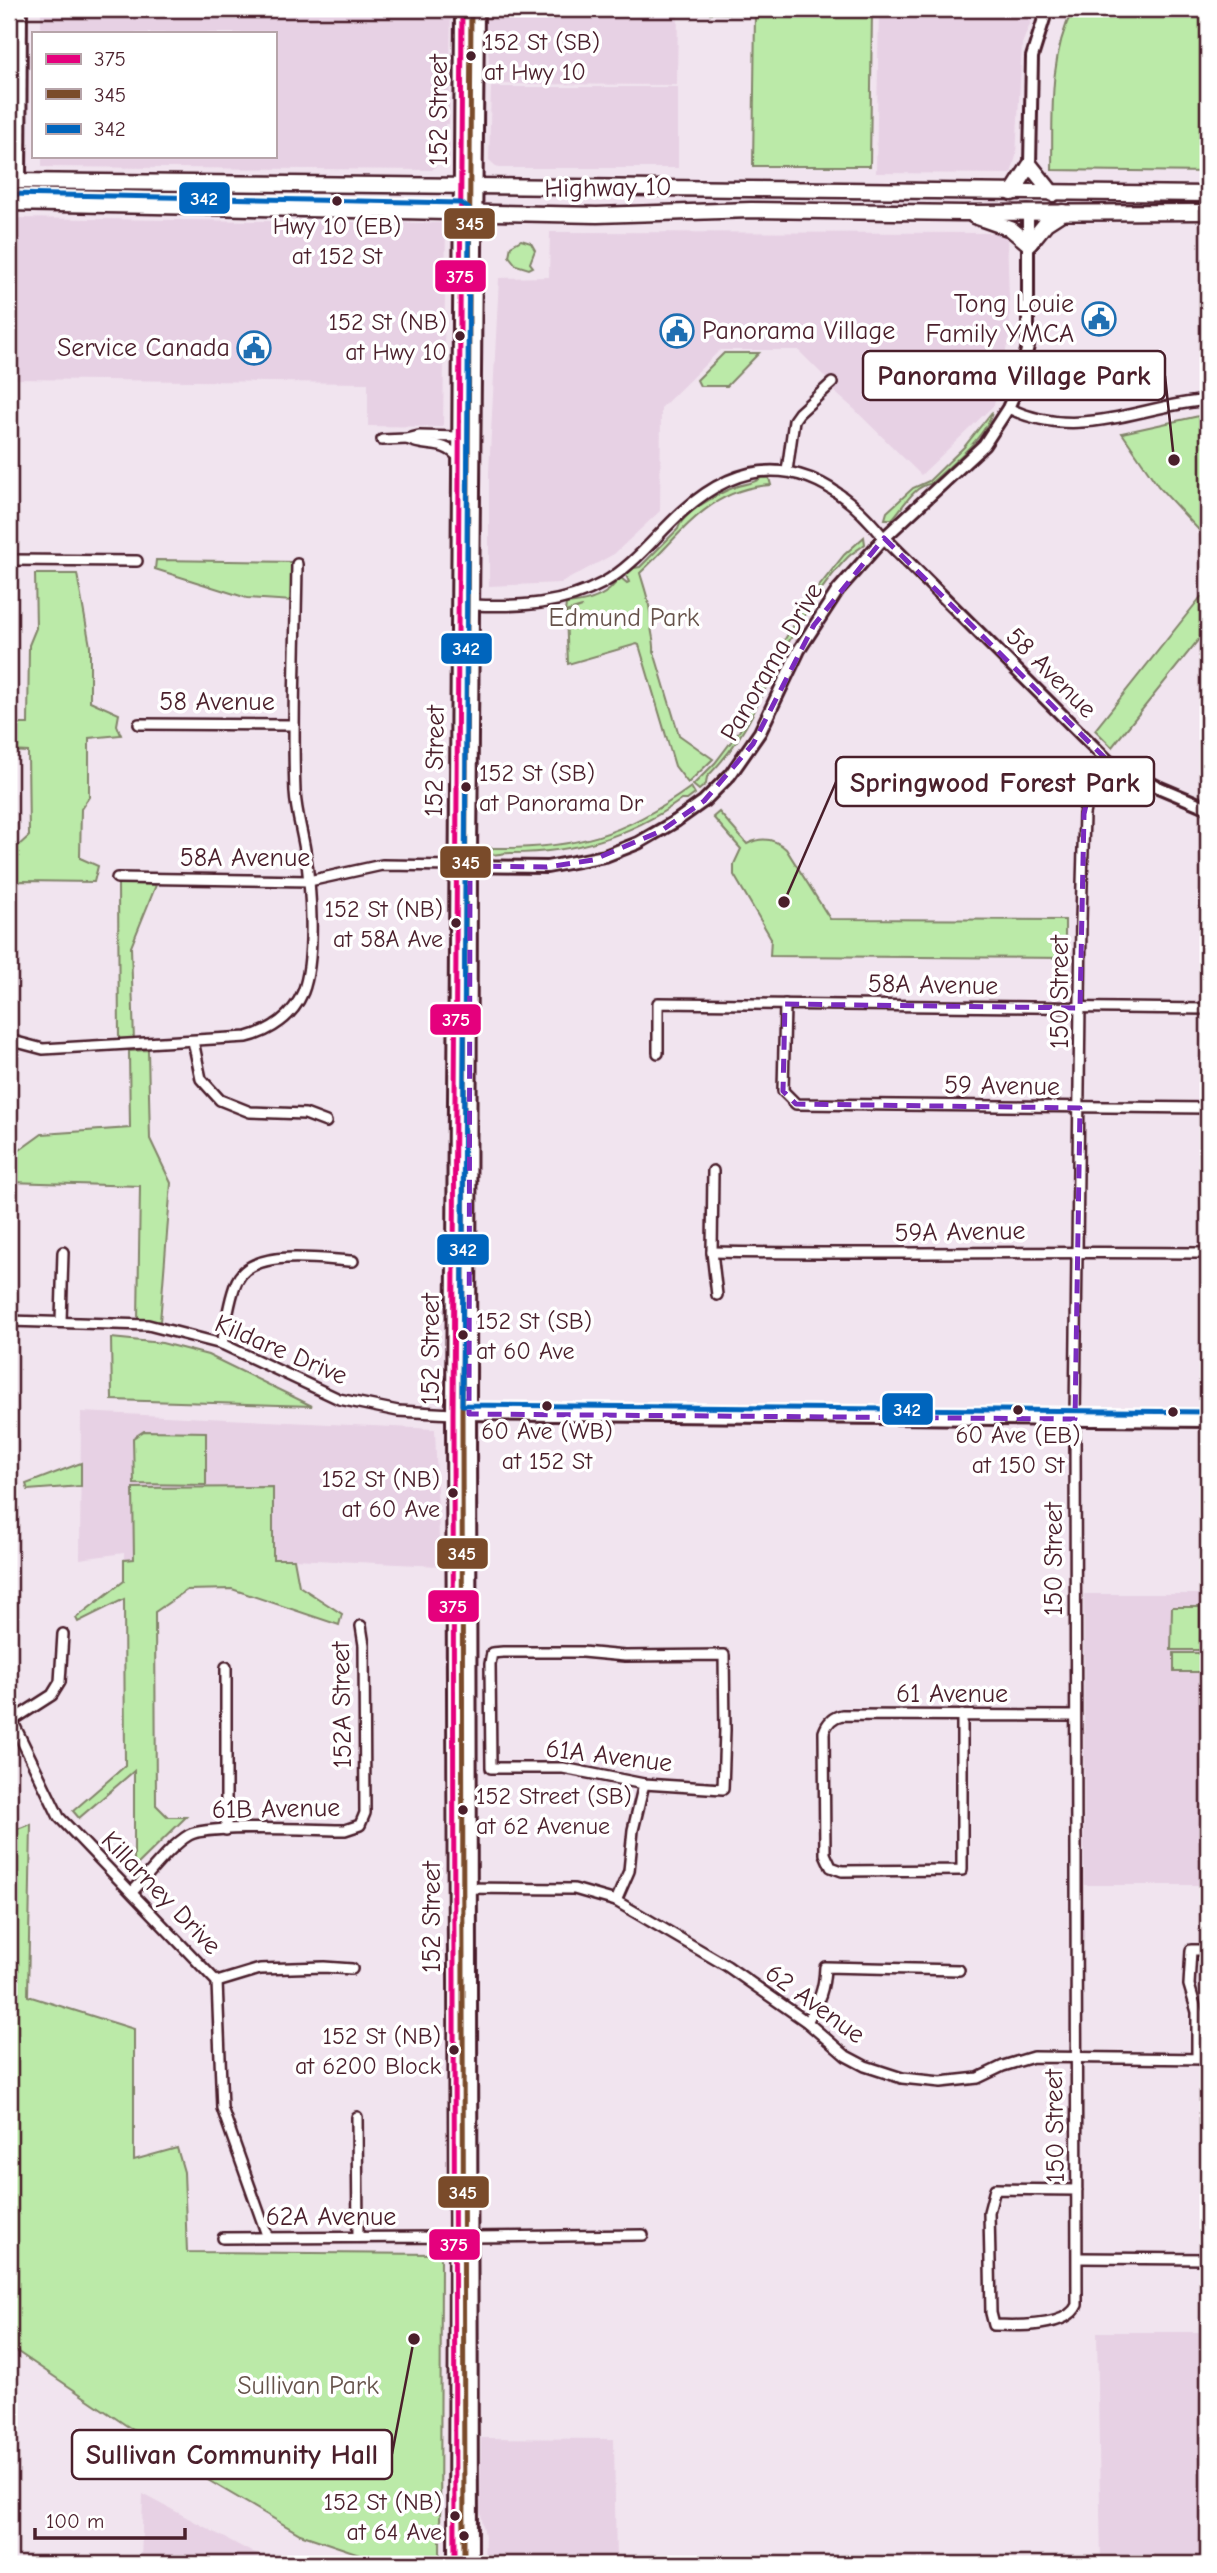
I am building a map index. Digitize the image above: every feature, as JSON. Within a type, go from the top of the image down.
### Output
[{"type":"highway","points":[[1012,193],[1030,165],[1054,194]]},
{"type":"highway","name":"Highway 10","points":[[14,181],[1208,194]]},
{"type":"highway","points":[[11,200],[17,188],[14,181]]},
{"type":"highway","points":[[11,200],[51,182]]},
{"type":"highway","points":[[1028,211],[1029,193]]},
{"type":"highway","name":"Highway 10","points":[[11,200],[597,215],[751,210],[1208,212]]},
{"type":"highway","points":[[963,213],[1011,229],[1029,244],[1046,223],[1063,212]]},
{"type":"main road","name":"152 Street","points":[[455,2564],[453,1414],[462,9]]},
{"type":"main road","name":"152 Street","points":[[471,2564],[470,866],[477,9]]},
{"type":"main road","points":[[459,398],[467,416],[468,435],[475,441]]},
{"type":"main road","points":[[459,437],[466,444],[467,469],[474,480]]},
{"type":"main road","points":[[458,578],[467,603],[474,605]]},
{"type":"street","points":[[14,181],[21,9]]},
{"type":"street","points":[[1030,165],[1032,57],[1048,9]]},
{"type":"street","name":"Panorama Drive","points":[[456,866],[547,867],[593,860],[655,834],[704,801],[730,775],[769,717],[799,650],[838,590],[884,538],[984,444],[1008,408],[1019,383],[1028,346],[1028,211]]},
{"type":"street","points":[[787,471],[794,420],[832,383]]},
{"type":"street","points":[[1008,408],[1046,421],[1083,424],[1208,400]]},
{"type":"street","points":[[382,440],[419,436],[459,437]]},
{"type":"street","points":[[407,439],[419,445],[447,447],[459,458]]},
{"type":"street","points":[[474,605],[535,605],[582,594],[632,563],[681,513],[721,484],[751,473],[787,471],[812,478],[834,489],[865,516],[884,538]]},
{"type":"street","name":"58 Avenue","points":[[884,538],[1109,762],[1134,776],[1208,808]]},
{"type":"street","points":[[9,560],[137,561]]},
{"type":"street","points":[[9,1041],[43,1049],[247,1037],[278,1024],[296,1005],[308,971],[309,881],[296,805],[297,564]]},
{"type":"street","name":"58 Avenue","points":[[139,724],[295,725]]},
{"type":"street","name":"150 Street","points":[[1077,2190],[995,2189],[989,2212],[991,2313],[994,2325],[1038,2323],[1069,2317],[1077,2305],[1078,2258],[1075,1419],[1084,814],[1089,792],[1109,762]]},
{"type":"street","name":"58A Avenue","points":[[117,878],[309,881],[382,865],[456,866]]},
{"type":"street","name":"58A Avenue","points":[[658,1053],[658,1003],[1208,1009]]},
{"type":"street","name":"59 Avenue","points":[[785,1004],[783,1091],[796,1104],[1208,1108]]},
{"type":"street","points":[[193,1041],[201,1079],[220,1100],[250,1112],[305,1114],[326,1122]]},
{"type":"street","points":[[713,1171],[712,1252],[717,1295]]},
{"type":"street","points":[[61,1321],[64,1252]]},
{"type":"street","name":"59A Avenue","points":[[712,1252],[878,1255],[1208,1252]]},
{"type":"street","points":[[222,1344],[237,1280],[254,1262],[288,1258],[353,1261]]},
{"type":"street","name":"Kildare Drive","points":[[9,1321],[148,1325],[222,1344],[339,1399],[398,1412],[453,1414]]},
{"type":"street","points":[[453,1414],[1208,1421]]},
{"type":"street","name":"152A Street","points":[[360,1825],[365,1813],[361,1626]]},
{"type":"street","points":[[11,1717],[52,1695],[60,1682],[63,1634]]},
{"type":"street","name":"61A Avenue","points":[[492,1653],[724,1655],[723,1789],[644,1784],[563,1768],[491,1768],[489,1710],[492,1653]]},
{"type":"street","points":[[226,1667],[226,1830]]},
{"type":"street","name":"61 Avenue","points":[[962,1715],[962,1870],[842,1871],[831,1867],[825,1854],[824,1793],[824,1732],[831,1720],[842,1715],[962,1715],[1075,1716]]},
{"type":"street","name":"Killarney Drive","points":[[11,1717],[59,1817],[217,1982],[222,2108],[268,2238]]},
{"type":"street","points":[[616,1901],[629,1871],[633,1830],[644,1784]]},
{"type":"street","name":"61B Avenue","points":[[132,1892],[188,1835],[201,1831],[345,1830],[360,1825]]},
{"type":"street","name":"62 Avenue","points":[[455,1888],[574,1889],[616,1901],[727,1966],[807,2022],[846,2056],[884,2073],[916,2081],[942,2082],[978,2078],[1023,2059],[1208,2059]]},
{"type":"street","points":[[1197,2058],[1197,2012],[1189,1985],[1191,1950],[1208,1950]]},
{"type":"street","points":[[807,2022],[824,1989],[825,1967],[959,1970]]},
{"type":"street","points":[[217,1982],[260,1969],[352,1969]]},
{"type":"street","points":[[357,2117],[358,2237]]},
{"type":"street","points":[[470,2237],[643,2235]]},
{"type":"street","name":"62A Avenue","points":[[223,2238],[446,2237],[456,2241]]},
{"type":"street","points":[[456,2241],[470,2261]]},
{"type":"street","points":[[1078,2258],[1208,2259]]},
{"type":"highlighted area","points":[[884,538],[1109,762],[1089,792],[1084,814],[1080,1008],[785,1004],[783,1091],[796,1104],[1080,1108],[1075,1419],[469,1414],[470,866],[547,867],[593,860],[661,831],[704,801],[753,744],[814,625]]},
{"type":"shaded area","points":[[41,9],[451,9],[449,124],[445,124],[445,147],[440,147],[440,162],[432,170],[42,167],[42,158],[276,158],[276,32],[41,32]]},
{"type":"shaded area","points":[[484,9],[678,9],[677,85],[489,84]]},
{"type":"shaded area","points":[[879,9],[1036,9],[1022,44],[1016,156],[1011,174],[876,173]]},
{"type":"shaded area","points":[[491,87],[678,87],[678,168],[498,168],[489,160]]},
{"type":"shaded area","points":[[9,218],[446,223],[443,427],[368,426],[368,383],[9,379]]},
{"type":"shaded area","name":"Panorama Village","points":[[550,232],[1007,233],[1010,332],[994,405],[921,475],[838,395],[824,376],[798,350],[720,350],[661,408],[660,511],[614,554],[561,583],[489,586],[489,472],[499,278],[549,277]]},
{"type":"shaded area","points":[[81,1412],[435,1429],[440,1566],[294,1559],[124,1560],[124,1553],[80,1559]]},
{"type":"shaded area","points":[[1084,1594],[1208,1594],[1208,1885],[1084,1885]]},
{"type":"shaded area","points":[[1097,2332],[1208,2332],[1208,2564],[1101,2564]]},
{"type":"shaded area","points":[[481,2438],[614,2439],[616,2564],[484,2564],[485,2536],[480,2509]]},
{"type":"shaded area","points":[[143,2494],[274,2564],[141,2564]]},
{"type":"green space","points":[[684,9],[872,9],[870,166],[753,166],[755,14],[684,12]]},
{"type":"green space","points":[[1073,9],[1208,9],[1208,172],[1052,170],[1053,88],[1059,48]]},
{"type":"green space","points":[[521,240],[531,243],[535,250],[530,263],[533,267],[529,269],[516,265],[509,256],[511,246]]},
{"type":"green space","points":[[724,353],[759,353],[727,386],[700,386],[697,380]]},
{"type":"green space","points":[[992,412],[983,431],[966,451],[930,484],[913,493],[892,519],[885,519],[887,512],[913,488],[929,481],[964,447]]},
{"type":"green space","points":[[1208,414],[1208,540],[1158,486],[1122,433]]},
{"type":"green space","name":"Edmund Park","points":[[761,478],[769,478],[771,485],[749,488],[713,504],[684,528],[640,573],[650,611],[654,652],[679,735],[713,759],[688,783],[675,766],[639,645],[568,664],[566,613],[582,607],[565,612],[566,604],[600,596],[621,578],[629,582],[626,575],[634,568],[640,567],[694,510],[728,490]]},
{"type":"green space","points":[[864,537],[865,544],[839,567],[807,610],[744,730],[699,790],[693,785],[715,763],[740,730],[777,652],[813,594],[844,555]]},
{"type":"green space","points":[[156,560],[294,562],[293,601],[247,598],[155,569]]},
{"type":"green space","points":[[35,574],[77,574],[90,646],[90,701],[119,714],[117,725],[121,735],[89,738],[89,797],[81,809],[80,858],[98,866],[94,882],[22,881],[9,885],[9,846],[17,847],[29,836],[28,752],[9,751],[9,724],[28,724],[29,645],[36,628]]},
{"type":"green space","points":[[1208,588],[1208,628],[1112,747],[1095,730]]},
{"type":"green space","points":[[691,787],[695,794],[687,800],[681,800],[641,824],[600,840],[557,850],[484,855],[490,848],[548,846],[596,837],[642,818]]},
{"type":"green space","points":[[719,812],[747,844],[767,840],[786,849],[830,919],[1065,920],[1065,958],[770,956],[771,938],[734,875],[734,864],[741,849],[713,817]]},
{"type":"green space","points":[[118,883],[156,885],[131,947],[134,1042],[119,1042]]},
{"type":"green space","points":[[148,1050],[150,1139],[171,1183],[160,1322],[138,1320],[140,1186],[9,1182],[9,1152],[17,1152],[42,1134],[130,1128],[129,1051]]},
{"type":"green space","points":[[111,1338],[162,1343],[208,1355],[312,1406],[112,1400]]},
{"type":"green space","points":[[144,1431],[206,1432],[206,1485],[134,1484],[133,1438]]},
{"type":"green space","points":[[81,1463],[81,1486],[28,1490],[26,1484]]},
{"type":"green space","points":[[273,1487],[273,1559],[294,1559],[299,1586],[342,1614],[339,1625],[232,1589],[187,1590],[155,1612],[156,1805],[168,1817],[186,1817],[134,1868],[134,1771],[79,1818],[73,1811],[125,1766],[124,1599],[78,1622],[76,1618],[124,1581],[124,1560],[134,1559],[133,1488]]},
{"type":"green space","points":[[1172,1607],[1200,1607],[1200,1650],[1171,1650]]},
{"type":"green space","points":[[1174,1653],[1208,1653],[1208,1672],[1174,1672]]},
{"type":"green space","name":"Sullivan Park","points":[[31,1824],[28,1996],[134,2029],[134,2160],[177,2148],[184,2172],[187,2252],[441,2254],[440,2564],[389,2564],[300,2534],[201,2476],[9,2346],[9,1832]]},
{"type":"transit line","name":"375","points":[[455,2564],[453,1414],[462,9]]},
{"type":"transit line","name":"345","points":[[464,2564],[462,1414],[471,9]]},
{"type":"transit line","name":"342","points":[[9,194],[461,203],[469,209],[462,1405],[1208,1412]]},
{"type":"place","name":"152 St (SB) at Hwy 10","points":[[471,56]]},
{"type":"place","name":"Hwy 10 (EB) at 152 St","points":[[337,201]]},
{"type":"place","name":"Tong Louie Family YMCA","points":[[1099,319]]},
{"type":"place","name":"Panorama Village","points":[[677,331]]},
{"type":"place","name":"152 St (NB) at Hwy 10","points":[[460,336]]},
{"type":"place","name":"Service Canada","points":[[254,348]]},
{"type":"place","name":"Panorama Village Park","points":[[1174,460]]},
{"type":"place","name":"152 St (SB) at Panorama Dr","points":[[466,787]]},
{"type":"place","name":"Springwood Forest Park","points":[[784,902]]},
{"type":"place","name":"152 St (NB) at 58A Ave","points":[[456,923]]},
{"type":"place","name":"152 St (SB) at 60 Ave","points":[[463,1335]]},
{"type":"place","name":"60 Ave (WB) at 152 St","points":[[547,1406]]},
{"type":"place","name":"60 Ave (EB) at 150 St","points":[[1018,1410]]},
{"type":"place","name":"152 St (NB) at 60 Ave","points":[[453,1493]]},
{"type":"place","name":"152 Street (SB) at 62 Avenue","points":[[463,1810]]},
{"type":"place","name":"152 St (NB) at 6200 Block","points":[[454,2050]]},
{"type":"place","name":"Sullivan Community Hall","points":[[414,2339]]},
{"type":"place","name":"152 St (NB) at 64 Ave","points":[[455,2516]]}]
